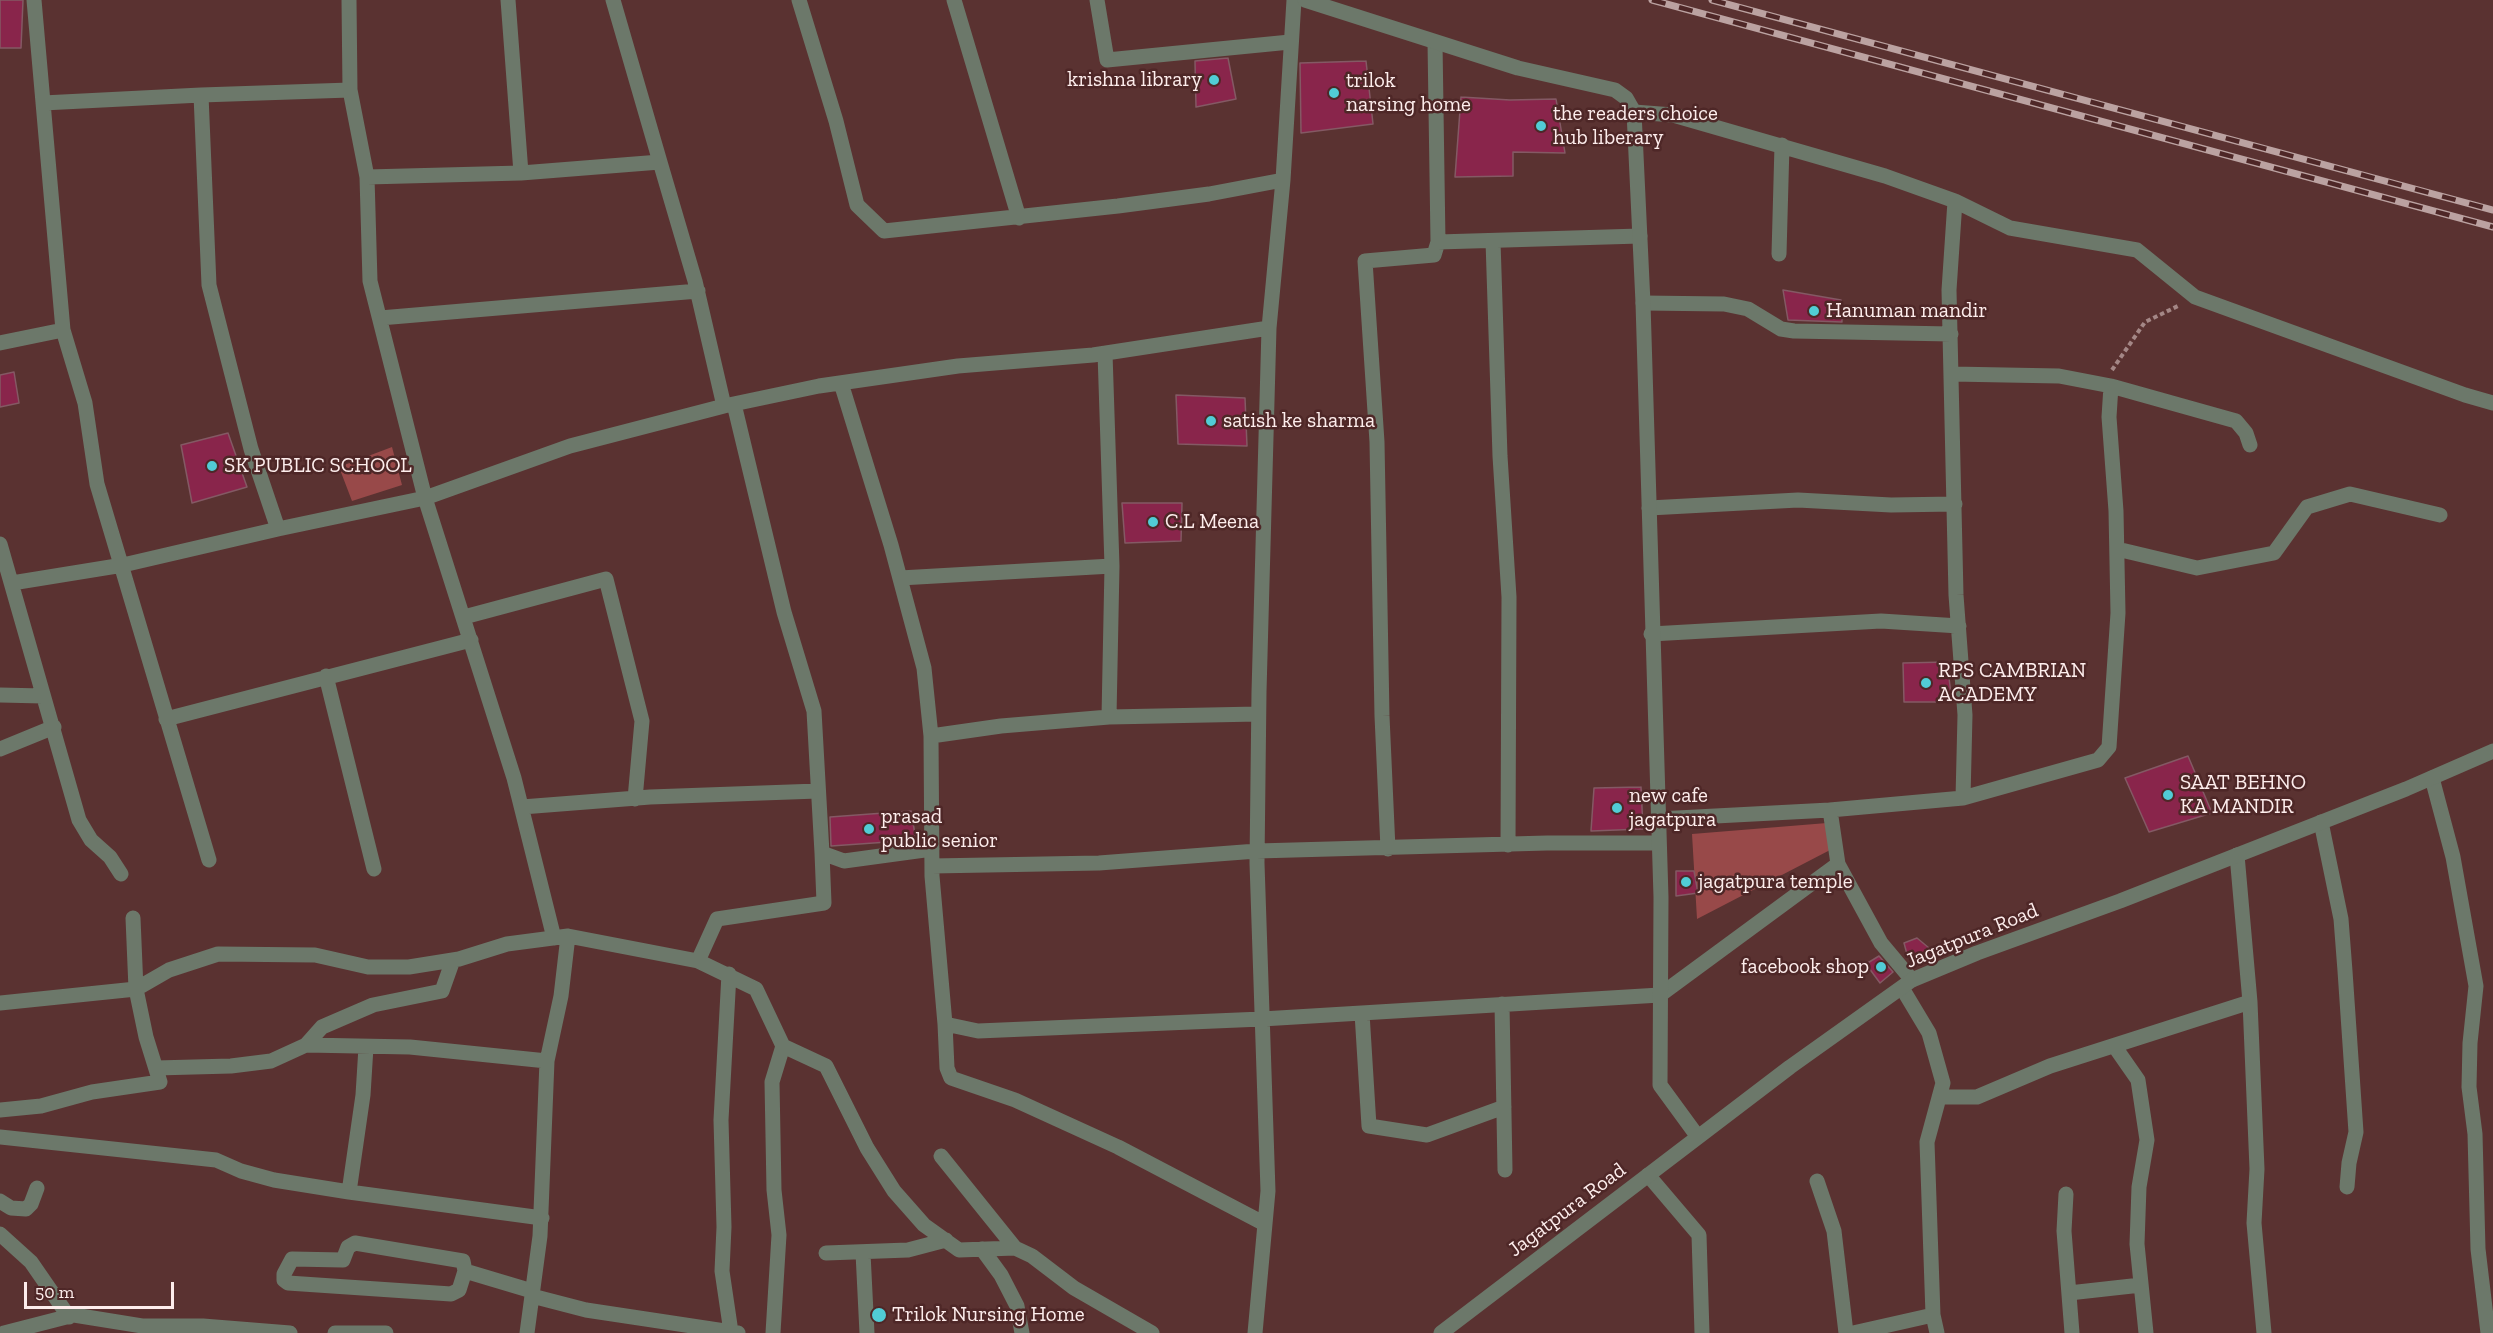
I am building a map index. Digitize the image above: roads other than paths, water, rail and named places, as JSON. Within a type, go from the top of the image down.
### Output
[{"type":"street","points":[[34,0],[63,330],[85,403],[97,484],[209,860]]},
{"type":"street","points":[[349,0],[350,90],[367,177],[370,281],[425,498],[464,617],[561,937],[561,996],[546,1060],[542,1218],[527,1333]]},
{"type":"street","points":[[508,0],[521,173]]},
{"type":"street","points":[[613,0],[698,291],[784,612],[814,711],[824,903],[717,919],[698,961]]},
{"type":"street","points":[[799,0],[836,121],[857,204],[884,231],[1019,218],[1209,194],[1283,180]]},
{"type":"street","points":[[954,0],[1019,218]]},
{"type":"street","points":[[1097,0],[1108,61],[1290,42]]},
{"type":"street","points":[[1255,1333],[1268,1191],[1257,851],[1258,714],[1269,328],[1283,180],[1294,0]]},
{"type":"street","points":[[1305,0],[1518,68],[1616,90],[1626,98],[1634,112],[1643,303],[1658,819],[1660,1085],[1698,1137]]},
{"type":"street","points":[[1389,849],[1382,716],[1377,442],[1365,261],[1434,255],[1438,242],[1435,42]]},
{"type":"street","points":[[44,103],[350,90]]},
{"type":"street","points":[[201,95],[209,285],[251,449],[278,529]]},
{"type":"street","points":[[1634,112],[1673,115],[1885,176],[1955,201],[2010,228],[2137,250],[2195,297],[2465,395],[2493,403]]},
{"type":"street","points":[[1779,254],[1782,145]]},
{"type":"street","points":[[367,177],[521,173],[660,162]]},
{"type":"street","points":[[1955,201],[1949,290],[1959,626],[1965,715],[1963,798]]},
{"type":"street","points":[[1438,242],[1640,236]]},
{"type":"street","points":[[1493,241],[1500,456],[1509,597],[1508,845]]},
{"type":"street","points":[[380,318],[698,291]]},
{"type":"street","points":[[1643,303],[1724,304],[1748,309],[1781,329],[1794,331],[1951,334]]},
{"type":"street","points":[[12,583],[123,565],[425,498],[570,446],[729,405],[841,383],[958,366],[1105,353],[1269,328]]},
{"type":"street","points":[[0,343],[63,330]]},
{"type":"street","points":[[1105,353],[1112,566],[1109,717]]},
{"type":"street","points":[[1952,374],[2059,376],[2111,386],[2236,421],[2246,433],[2250,445]]},
{"type":"street","points":[[841,383],[900,578],[924,668],[931,736],[932,866],[947,1068],[951,1078],[1015,1100],[1108,1143],[1265,1224]]},
{"type":"street","points":[[1658,819],[1830,810],[1963,798],[2098,760],[2105,754],[2109,747],[2118,613],[2117,549],[2109,417],[2111,386]]},
{"type":"street","points":[[2117,549],[2197,568],[2274,553],[2307,507],[2350,494],[2440,514]]},
{"type":"street","points":[[1649,508],[1798,500],[1891,505],[1955,504]]},
{"type":"street","points":[[0,544],[79,820],[90,840],[110,857],[121,874]]},
{"type":"street","points":[[900,578],[1112,566]]},
{"type":"street","points":[[464,617],[606,579],[642,721],[635,799]]},
{"type":"street","points":[[1652,634],[1881,621],[1959,626]]},
{"type":"street","points":[[166,719],[471,640]]},
{"type":"street","points":[[326,676],[374,869]]},
{"type":"street","points":[[0,695],[43,696]]},
{"type":"street","points":[[931,736],[1001,726],[1109,717],[1258,714]]},
{"type":"street","points":[[0,749],[54,727]]},
{"type":"street","name":"Jagatpura Road","points":[[1441,1333],[1698,1137],[1907,984],[1977,953],[2237,855],[2432,778],[2493,751]]},
{"type":"street","points":[[2432,778],[2453,856],[2476,986],[2470,1043],[2469,1087],[2475,1134],[2478,1249],[2488,1333]]},
{"type":"street","points":[[522,807],[635,799],[818,791]]},
{"type":"street","points":[[1830,810],[1838,864],[1881,943],[1907,984],[1929,1033],[1943,1083],[1927,1142],[1932,1315],[1937,1333]]},
{"type":"street","points":[[2321,822],[2341,919],[2345,970],[2356,1132],[2349,1162],[2347,1187]]},
{"type":"street","points":[[932,866],[1099,863],[1257,851],[1658,843]]},
{"type":"street","points":[[822,854],[844,861],[932,849]]},
{"type":"street","points":[[2237,855],[2250,1002],[2257,1169],[2254,1222],[2264,1333]]},
{"type":"street","points":[[945,1024],[978,1031],[1262,1019],[1660,995],[1838,864]]},
{"type":"street","points":[[0,1110],[41,1106],[92,1092],[160,1082],[146,1037],[136,989],[133,918]]},
{"type":"street","points":[[0,1003],[136,989],[169,970],[218,954],[315,955],[368,967],[408,967],[453,960],[507,944],[561,937],[698,961],[756,989],[783,1046],[825,1066],[867,1148],[894,1191],[924,1224],[959,1250],[1015,1248]]},
{"type":"street","points":[[306,1046],[322,1027],[373,1005],[442,991],[453,960]]},
{"type":"street","points":[[465,1271],[586,1310],[735,1332],[722,1271],[724,1203],[721,1120],[729,974]]},
{"type":"street","points":[[1939,1097],[1977,1097],[2050,1066],[2250,1002]]},
{"type":"street","points":[[1502,1004],[1505,1170]]},
{"type":"street","points":[[1362,1013],[1369,1126],[1427,1135],[1504,1107]]},
{"type":"street","points":[[156,1068],[231,1066],[272,1061],[306,1046],[410,1047],[546,1060]]},
{"type":"street","points":[[773,1333],[779,1234],[774,1190],[772,1082],[783,1046]]},
{"type":"street","points":[[349,1192],[363,1095],[366,1047]]},
{"type":"street","points":[[2115,1047],[2138,1080],[2147,1140],[2139,1187],[2138,1244],[2146,1333]]},
{"type":"street","points":[[0,1137],[216,1160],[241,1171],[274,1180],[542,1218]]},
{"type":"street","points":[[942,1156],[1015,1248],[1032,1256],[1074,1288],[1149,1333]]},
{"type":"street","points":[[1648,1175],[1699,1235],[1702,1333]]},
{"type":"street","points":[[1817,1181],[1834,1231],[1846,1333]]},
{"type":"street","points":[[0,1201],[11,1208],[26,1209],[31,1204],[37,1188]]},
{"type":"street","points":[[2066,1194],[2064,1231],[2072,1333]]},
{"type":"street","points":[[0,1234],[31,1262],[69,1317]]},
{"type":"street","points":[[826,1253],[908,1250],[946,1240]]},
{"type":"street","points":[[355,1243],[463,1261],[466,1263],[465,1271],[459,1290],[451,1294],[288,1283],[284,1280],[284,1274],[292,1259],[343,1260],[348,1247],[355,1243]]},
{"type":"street","points":[[982,1249],[1001,1275],[1017,1306],[1022,1333]]},
{"type":"street","points":[[863,1253],[867,1333]]},
{"type":"street","points":[[2069,1293],[2141,1286]]},
{"type":"street","points":[[1853,1333],[1932,1315]]},
{"type":"street","points":[[4,1333],[69,1317],[100,1326],[203,1326],[290,1333]]},
{"type":"street","points":[[335,1333],[386,1333]]},
{"type":"railway","points":[[1652,0],[2493,227]]},
{"type":"railway","points":[[1712,0],[2493,210]]},
{"type":"place","name":"krishna library","points":[[1214,80]]},
{"type":"place","name":"trilok narsing home","points":[[1334,93]]},
{"type":"place","name":"the readers choice hub liberary","points":[[1541,126]]},
{"type":"place","name":"Hanuman mandir","points":[[1814,311]]},
{"type":"place","name":"satish ke sharma","points":[[1211,421]]},
{"type":"place","name":"SK PUBLIC SCHOOL","points":[[212,466]]},
{"type":"place","name":"C.L Meena","points":[[1153,522]]},
{"type":"place","name":"RPS CAMBRIAN ACADEMY","points":[[1926,683]]},
{"type":"place","name":"SAAT BEHNO KA MANDIR","points":[[2168,795]]},
{"type":"place","name":"new cafe jagatpura","points":[[1617,808]]},
{"type":"place","name":"prasad public senior","points":[[869,829]]},
{"type":"place","name":"jagatpura temple","points":[[1686,882]]},
{"type":"place","name":"facebook shop","points":[[1881,967]]},
{"type":"place","name":"Trilok Nursing Home","points":[[879,1315]]}]
